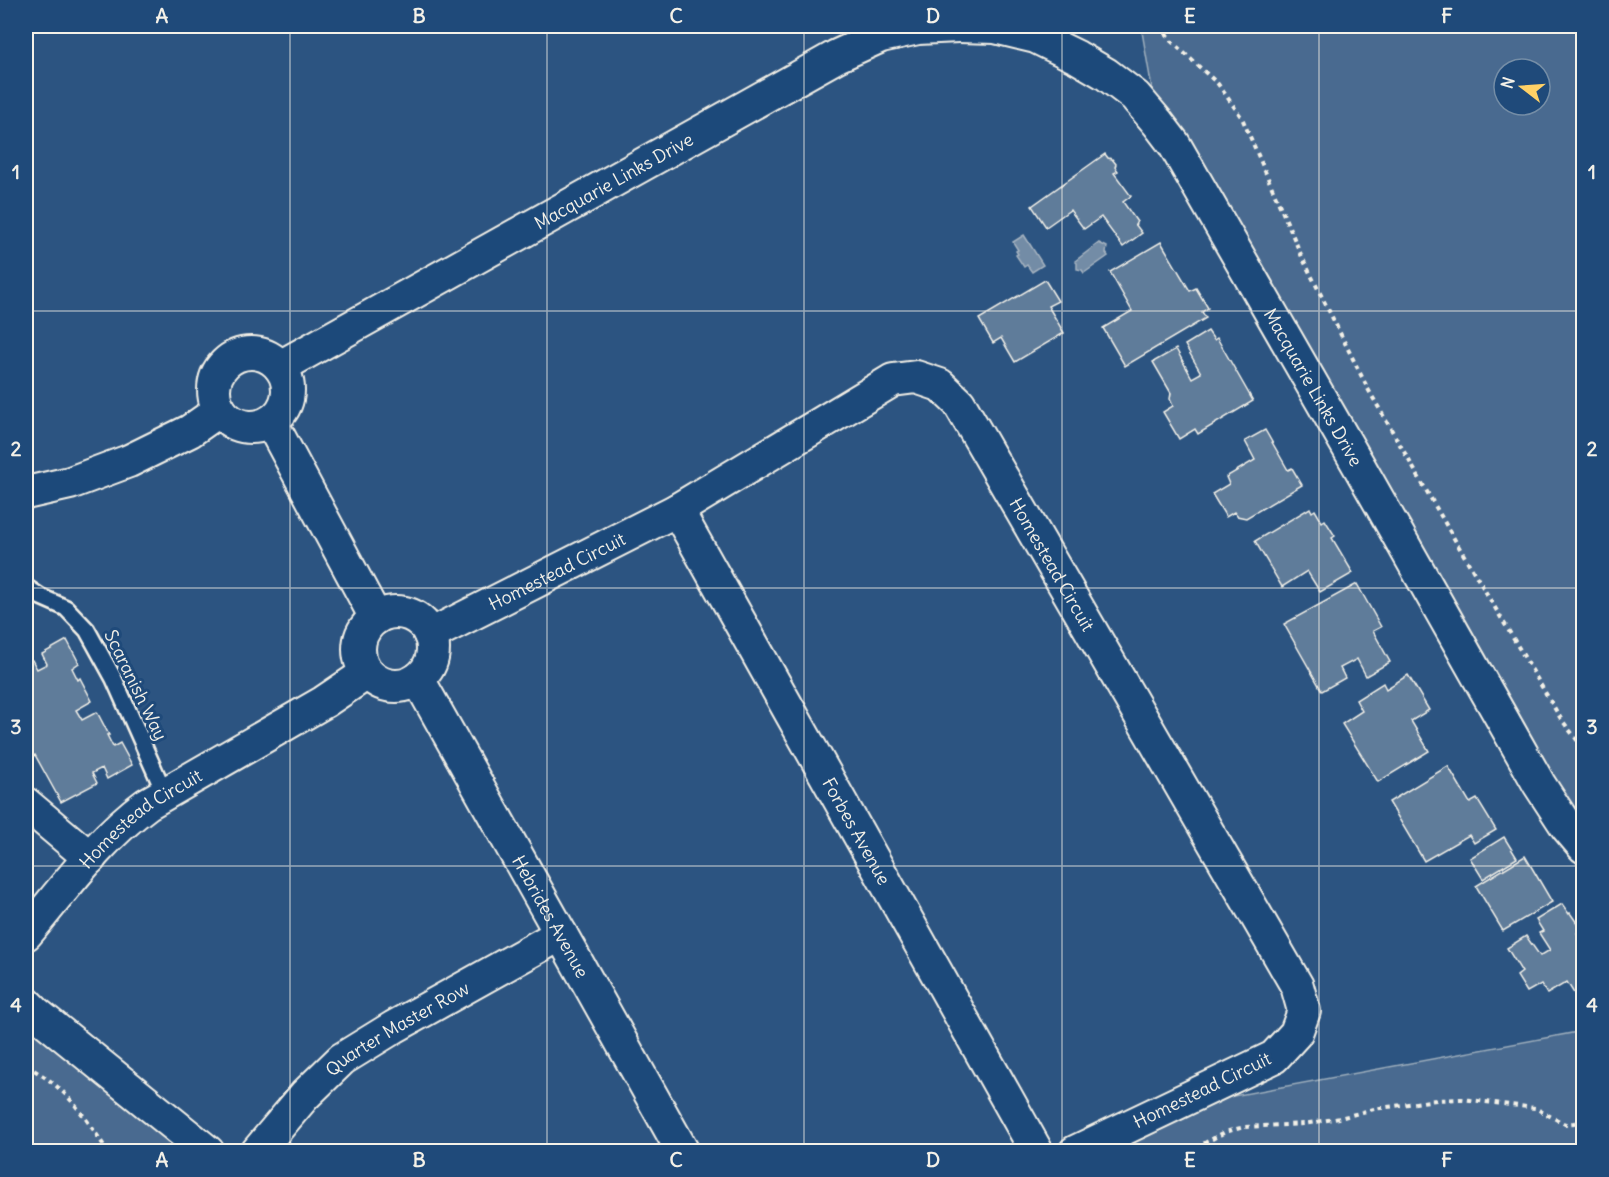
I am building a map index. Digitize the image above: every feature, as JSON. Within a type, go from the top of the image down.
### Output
[{"type":"street","name":"Macquarie Links Drive","points":[[280,367],[837,56],[881,36],[918,28],[958,26],[995,27],[1036,37],[1106,74],[1135,96],[1174,144],[1539,784],[1584,847]]},
{"type":"street","points":[[251,353],[261,354],[280,367],[288,389],[286,403],[271,422],[262,426],[242,426],[231,422],[220,410],[217,406],[214,387],[223,366],[231,359],[251,353]]},
{"type":"street","name":"Homestead Circuit","points":[[430,635],[677,510],[893,380],[916,377],[940,385],[958,403],[1297,986],[1304,1011],[1296,1033],[1274,1057],[1075,1152]]},
{"type":"street","points":[[26,493],[70,483],[129,461],[190,431],[220,410]]},
{"type":"street","points":[[271,422],[376,618]]},
{"type":"street","name":"Forbes Avenue","points":[[677,510],[1037,1152]]},
{"type":"street","points":[[391,613],[407,614],[421,622],[430,635],[433,647],[432,659],[418,679],[401,687],[391,686],[374,680],[367,673],[360,661],[359,647],[362,634],[370,622],[376,618],[391,613]]},
{"type":"street","name":"Homestead Circuit","points":[[26,934],[90,858],[131,816],[147,804],[324,702],[367,673]]},
{"type":"street","name":"Hebrides Avenue","points":[[418,679],[683,1152]]},
{"type":"street","points":[[26,804],[90,858]]},
{"type":"street","name":"Quarter Master Row","points":[[257,1152],[304,1095],[342,1059],[394,1027],[561,934]]},
{"type":"street","points":[[26,1003],[208,1152]]},
{"type":"lane","name":"Scaranish Way","points":[[26,587],[41,597],[66,608],[87,630],[114,679],[165,794]]},
{"type":"path","points":[[1160,26],[1172,41],[1218,84],[1242,118],[1302,257],[1368,389],[1561,719],[1584,749]]},
{"type":"path","points":[[26,1066],[68,1096],[108,1152]]},
{"type":"path","points":[[1188,1152],[1224,1132],[1244,1127],[1304,1124],[1374,1109],[1436,1100],[1462,1099],[1535,1108],[1565,1124],[1584,1118]]},
{"type":"shaded area","points":[[1141,26],[1583,26],[1583,847],[1158,123]]},
{"type":"shaded area","points":[[1024,235],[1043,265],[1032,272],[1027,265],[1024,267],[1016,255],[1018,250],[1013,242]]},
{"type":"shaded area","points":[[1099,243],[1107,247],[1108,256],[1084,273],[1077,269],[1075,261]]},
{"type":"shaded area","points":[[26,1003],[208,1151],[26,1151]]},
{"type":"shaded area","points":[[1583,1031],[1583,1151],[1083,1152],[1169,1108]]},
{"type":"building","points":[[1105,154],[1116,164],[1118,171],[1114,173],[1131,196],[1123,202],[1142,233],[1123,247],[1101,217],[1084,229],[1070,210],[1046,227],[1032,206]]},
{"type":"building","points":[[1161,242],[1190,291],[1196,288],[1208,308],[1202,312],[1206,318],[1125,366],[1103,328],[1132,311],[1110,272]]},
{"type":"building","points":[[1045,280],[1058,301],[1048,306],[1064,333],[1015,362],[1001,338],[993,343],[979,319]]},
{"type":"building","points":[[1208,331],[1214,340],[1217,338],[1253,401],[1198,434],[1195,429],[1179,439],[1163,412],[1173,406],[1170,399],[1171,393],[1153,362],[1176,349],[1192,378],[1201,373],[1185,345]]},
{"type":"building","points":[[1265,430],[1288,470],[1292,468],[1302,485],[1246,518],[1237,516],[1234,512],[1226,517],[1212,494],[1229,484],[1226,477],[1255,460],[1245,441]]},
{"type":"building","points":[[1310,508],[1312,512],[1315,510],[1322,522],[1325,520],[1335,536],[1332,538],[1353,573],[1320,592],[1307,571],[1282,587],[1255,541]]},
{"type":"building","points":[[1357,584],[1381,627],[1373,631],[1390,662],[1366,676],[1357,659],[1340,668],[1345,678],[1322,691],[1284,624]]},
{"type":"building","points":[[67,640],[79,663],[72,668],[92,701],[76,710],[82,720],[97,712],[113,747],[120,743],[132,765],[107,779],[102,768],[92,773],[97,783],[61,802],[35,755],[31,757],[26,747],[26,664],[32,660],[37,669],[47,664],[42,654]]},
{"type":"building","points":[[1408,675],[1429,710],[1411,721],[1429,751],[1378,782],[1342,724],[1362,711],[1356,700],[1383,683],[1386,689]]},
{"type":"building","points":[[1448,766],[1470,803],[1477,799],[1496,830],[1474,843],[1469,835],[1424,861],[1389,802]]},
{"type":"building","points":[[1504,837],[1517,858],[1483,879],[1470,858]]},
{"type":"building","points":[[1525,856],[1552,902],[1503,931],[1476,886]]},
{"type":"building","points":[[1562,904],[1582,930],[1577,933],[1579,936],[1584,933],[1584,995],[1581,991],[1575,995],[1567,982],[1547,994],[1541,984],[1527,992],[1517,976],[1522,972],[1507,948],[1526,936],[1540,956],[1550,950],[1539,933],[1543,931],[1536,920]]}]
